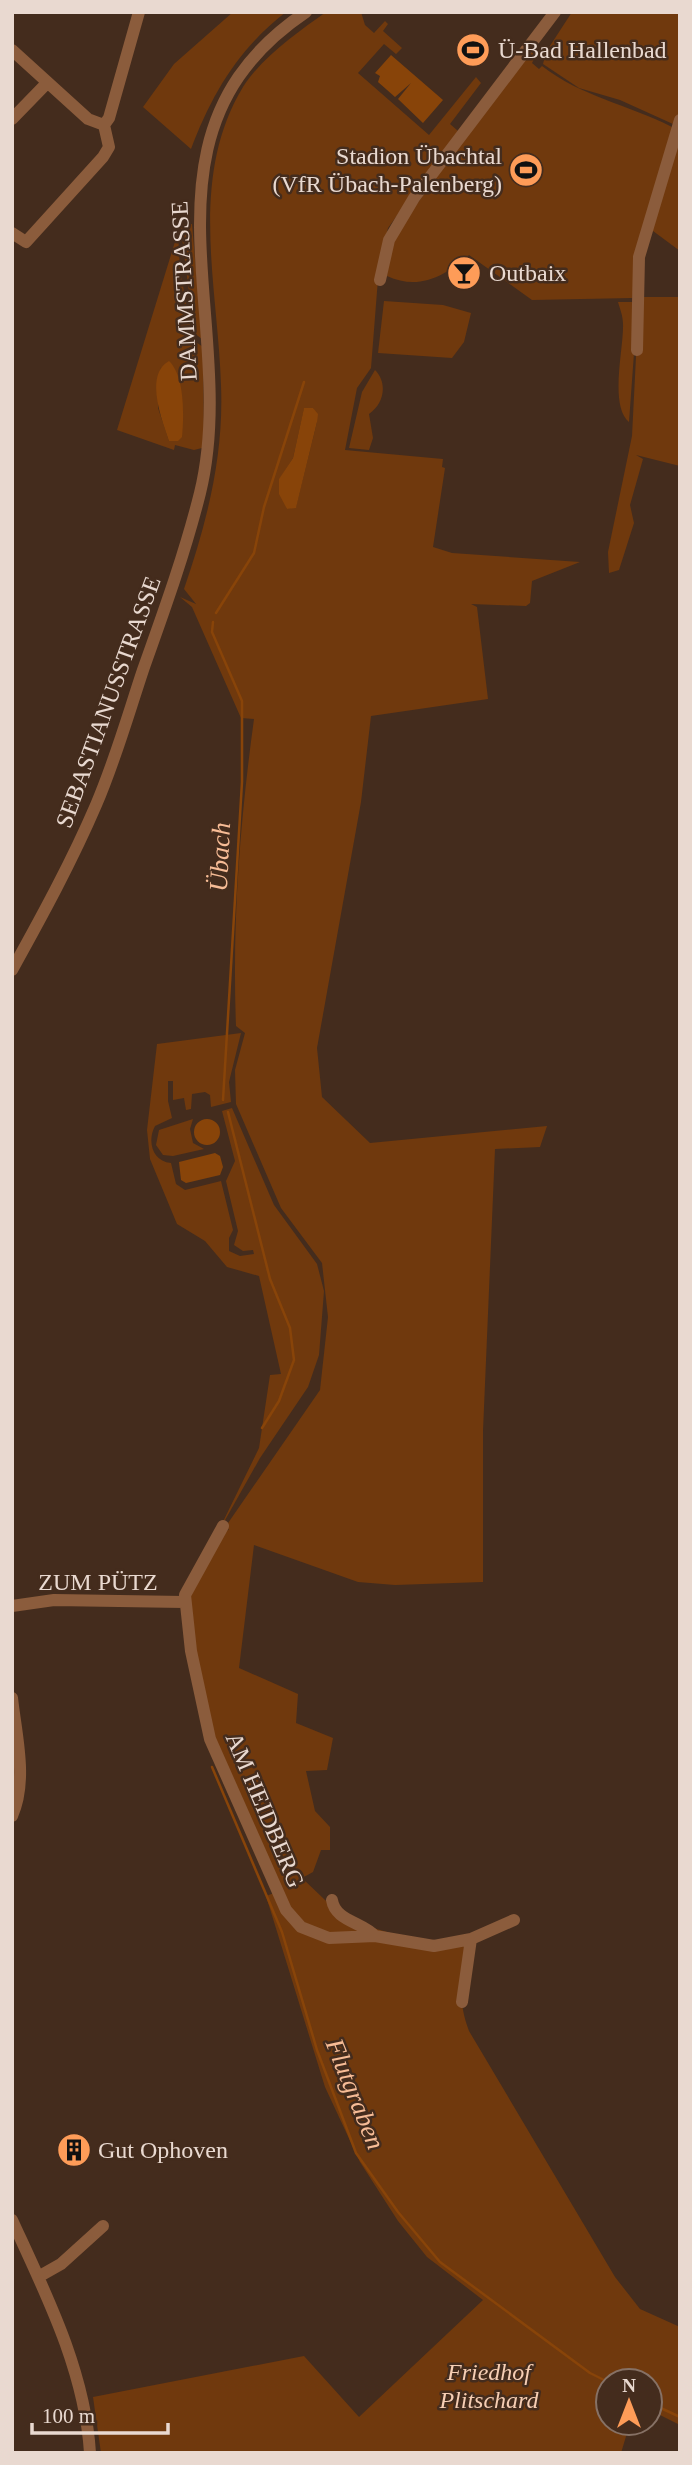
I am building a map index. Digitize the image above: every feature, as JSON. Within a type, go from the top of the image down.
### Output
[{"type":"street","points":[[12,233],[26,242],[109,147],[104,125],[109,118],[139,12]]},
{"type":"street","name":"DAMMSTRASSE","points":[[193,518],[205,470],[210,422],[209,344],[199,217],[203,165],[217,117],[231,90],[265,48],[306,12]]},
{"type":"street","points":[[380,280],[389,240],[414,198],[555,12]]},
{"type":"street","points":[[12,50],[88,119],[104,125]]},
{"type":"street","points":[[12,119],[47,83]]},
{"type":"street","points":[[637,350],[639,257],[680,120]]},
{"type":"street","name":"SEBASTIANUSSTRASSE","points":[[12,970],[81,840],[97,802],[164,611],[193,518]]},
{"type":"street","points":[[184,1602],[190,1585],[223,1526]]},
{"type":"street","name":"ZUM PÜTZ","points":[[12,1606],[54,1600],[184,1602]]},
{"type":"street","name":"AM HEIDBERG","points":[[184,1602],[211,1739],[286,1910],[300,1927],[320,1936],[353,1939],[375,1936]]},
{"type":"street","points":[[12,1698],[19,1794],[12,1816]]},
{"type":"street","points":[[332,1900],[340,1914],[363,1925],[375,1936],[434,1946],[471,1938],[514,1920]]},
{"type":"street","points":[[462,2002],[471,1938]]},
{"type":"street","points":[[12,2220],[38,2277],[78,2380],[90,2453]]},
{"type":"street","points":[[38,2277],[61,2264],[103,2227]]},
{"type":"green space","points":[[233,12],[286,12],[254,41],[228,74],[191,149],[143,107],[174,64]]},
{"type":"green space","name":"Friedhof Plitschard","points":[[326,12],[361,12],[365,25],[374,33],[385,21],[388,24],[383,31],[402,48],[396,54],[384,44],[358,73],[429,135],[476,77],[481,83],[450,124],[458,131],[388,228],[379,266],[371,368],[357,388],[345,450],[443,459],[442,467],[445,468],[433,547],[452,553],[580,562],[532,581],[530,603],[526,606],[471,604],[477,607],[488,699],[371,716],[361,802],[317,1048],[322,1097],[370,1143],[547,1126],[540,1147],[495,1149],[483,1431],[483,1582],[395,1585],[358,1582],[254,1545],[239,1668],[298,1694],[296,1723],[333,1738],[327,1770],[306,1771],[315,1811],[330,1827],[330,1850],[321,1850],[313,1872],[302,1878],[346,1920],[404,1937],[409,1947],[470,1941],[461,1997],[469,2031],[615,2277],[640,2309],[680,2327],[680,2425],[664,2417],[664,2367],[594,2367],[594,2437],[626,2437],[621,2453],[101,2453],[93,2397],[304,2356],[359,2417],[483,2300],[427,2257],[398,2221],[360,2162],[325,2087],[266,1896],[277,1892],[207,1731],[189,1600],[222,1531],[229,1530],[226,1526],[320,1390],[328,1317],[322,1263],[281,1208],[236,1104],[235,1070],[245,1033],[236,1026],[236,910],[241,834],[254,719],[241,718],[192,607],[180,597],[196,604],[184,589],[207,514],[220,437],[221,385],[210,233],[216,158],[226,122],[243,87],[260,65]],"holes":[[[313,408],[317,422],[296,507],[287,509],[279,480],[293,458],[304,409]]]},
{"type":"green space","points":[[572,12],[680,12],[680,114],[673,124],[620,100],[579,88],[543,64],[546,52]]},
{"type":"green space","points":[[529,48],[536,55],[532,63],[539,69],[542,66],[589,93],[672,127],[632,298],[532,300],[469,255],[451,269],[431,279],[410,282],[387,276],[391,240]]},
{"type":"green space","points":[[680,130],[680,251],[649,228]]},
{"type":"green space","points":[[176,224],[192,224],[202,339],[194,333],[181,229]]},
{"type":"green space","points":[[178,232],[180,270],[193,340],[203,347],[202,448],[194,450],[175,445],[174,450],[117,430]],"holes":[[[161,367],[169,441],[158,408]]]},
{"type":"green space","points":[[639,297],[680,297],[680,466],[636,455],[643,459],[630,505],[634,523],[619,570],[609,573],[608,552],[632,436]]},
{"type":"green space","points":[[384,301],[443,305],[471,313],[464,342],[452,358],[378,353]]},
{"type":"green space","points":[[618,302],[632,302],[634,353],[629,422],[620,403],[623,324]]},
{"type":"green space","points":[[375,370],[383,387],[378,405],[369,414],[373,438],[369,450],[349,448],[362,392]]},
{"type":"green space","points":[[241,1033],[229,1082],[231,1102],[211,1107],[210,1095],[205,1092],[192,1094],[191,1109],[186,1110],[184,1098],[173,1100],[173,1081],[168,1081],[168,1101],[172,1118],[155,1126],[151,1138],[153,1149],[159,1158],[171,1163],[176,1184],[185,1190],[221,1181],[233,1230],[229,1238],[229,1251],[240,1256],[254,1254],[253,1250],[243,1251],[234,1245],[238,1231],[226,1181],[235,1161],[222,1111],[232,1108],[274,1205],[317,1264],[324,1291],[319,1355],[308,1387],[260,1458],[215,1538],[259,1448],[270,1375],[281,1374],[259,1276],[227,1267],[205,1241],[177,1224],[150,1159],[147,1130],[157,1044]]},
{"type":"green space","points":[[193,1119],[190,1129],[193,1143],[204,1149],[173,1156],[163,1155],[156,1145],[159,1130]]},
{"type":"shaded area","points":[[391,55],[443,100],[423,123],[398,99],[411,83],[395,97],[378,82],[380,76],[375,73]]},
{"type":"shaded area","points":[[169,361],[181,386],[182,437],[178,441],[169,441],[157,398],[157,376]]},
{"type":"shaded area","points":[[304,408],[313,408],[318,414],[317,422],[296,508],[287,509],[279,494],[279,479],[293,458]]},
{"type":"shaded area","points":[[207,1119],[216,1123],[220,1132],[216,1141],[207,1145],[198,1141],[194,1132],[198,1123]]},
{"type":"shaded area","points":[[215,1153],[220,1156],[223,1167],[220,1175],[186,1183],[181,1180],[179,1162]]},
{"type":"waterway","name":"Übach","points":[[216,613],[254,553],[264,507],[304,382]]},
{"type":"waterway","name":"Übach","points":[[213,622],[212,632],[242,701],[242,782],[223,1100]]},
{"type":"waterway","name":"Übach","points":[[228,1112],[270,1279],[290,1328],[294,1360],[279,1401],[262,1428]]},
{"type":"waterway","name":"Flutgraben","points":[[212,1767],[282,1932],[317,2050],[356,2153],[398,2212],[440,2262],[594,2375]]},
{"type":"waterway","name":"Flutgraben","points":[[664,2410],[680,2417]]},
{"type":"place","name":"Ü-Bad Hallenbad","points":[[473,50]]},
{"type":"place","name":"Stadion Übachtal (VfR Übach-Palenberg)","points":[[526,170]]},
{"type":"place","name":"Outbaix","points":[[464,273]]},
{"type":"place","name":"Gut Ophoven","points":[[74,2150]]}]
